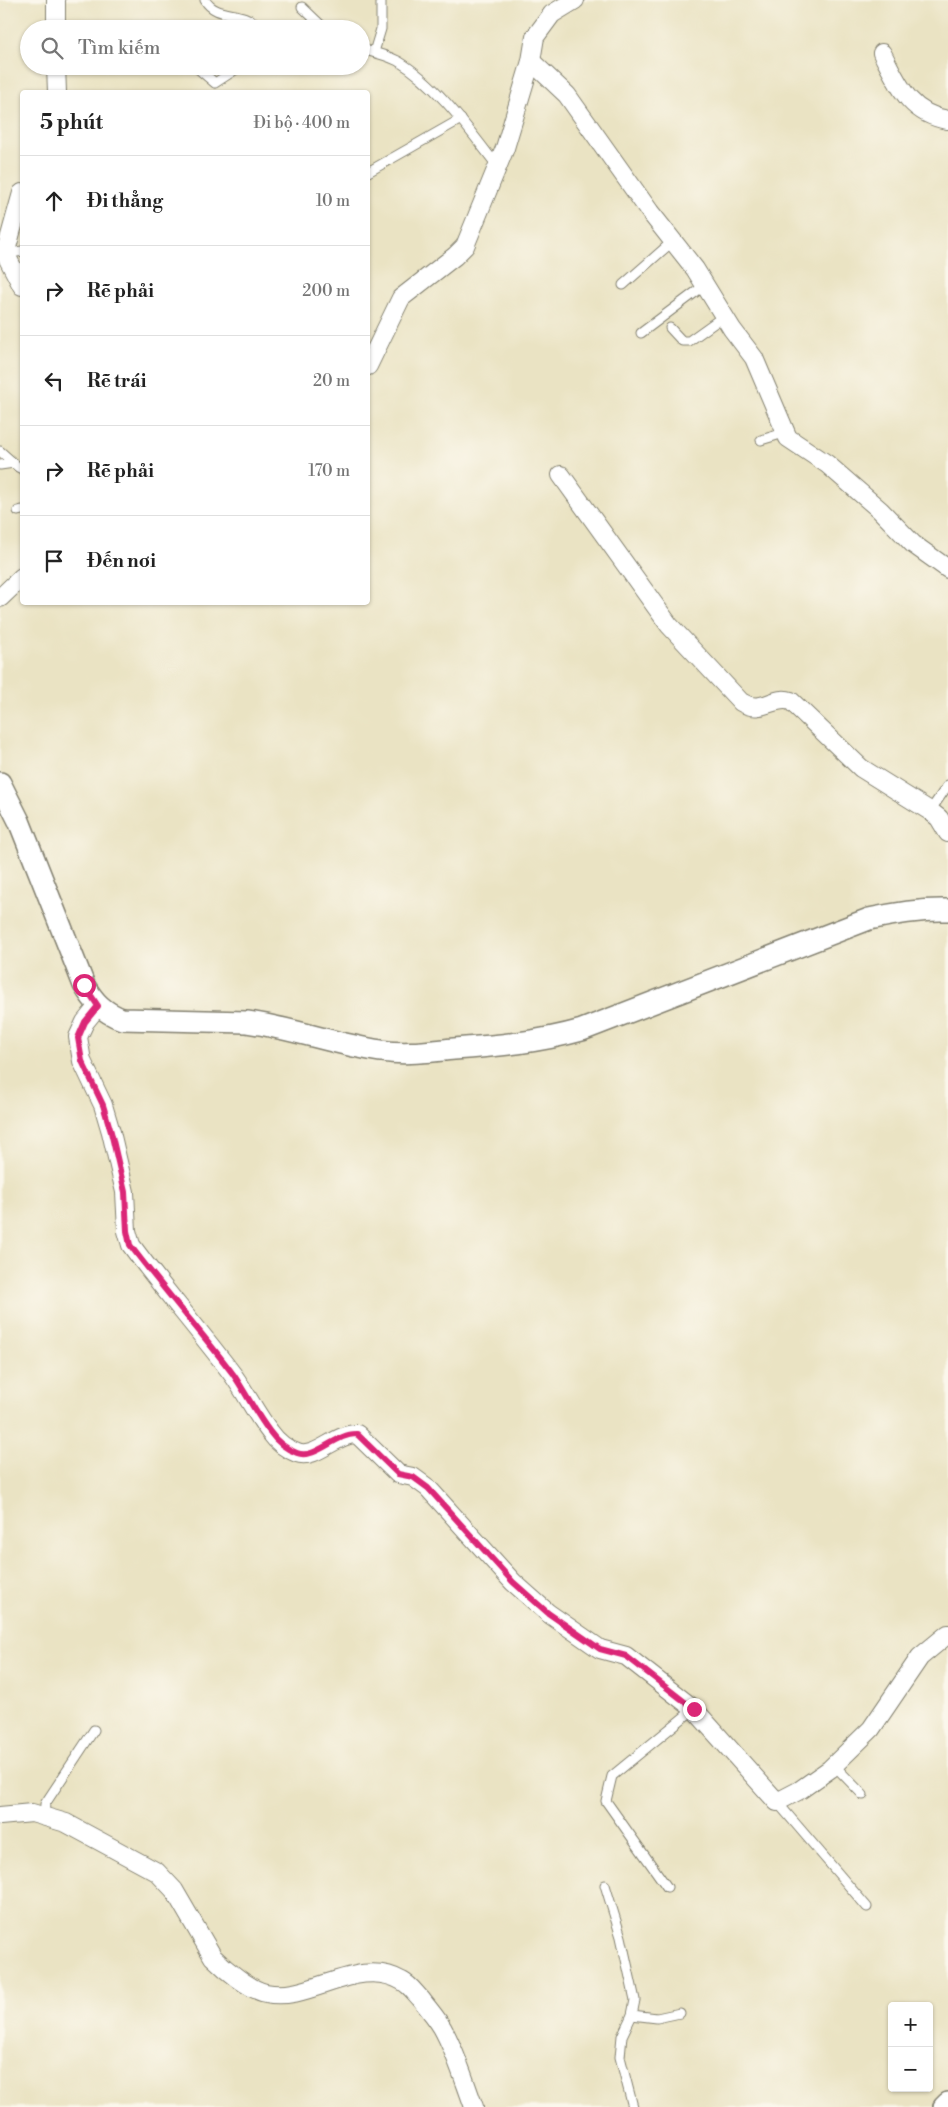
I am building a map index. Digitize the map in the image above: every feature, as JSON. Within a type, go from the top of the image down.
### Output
[{"type":"street","points":[[56,0],[56,20]]},
{"type":"street","points":[[370,362],[401,298],[465,246],[498,166],[531,61],[535,37],[552,14],[575,0]]},
{"type":"street","points":[[882,53],[904,95],[927,114],[948,120]]},
{"type":"street","points":[[531,61],[567,95],[650,212],[705,285],[724,316],[754,358],[784,433],[793,442],[827,464],[880,510],[913,544],[948,569]]},
{"type":"street","points":[[56,75],[57,90]]},
{"type":"street","points":[[20,199],[8,238],[15,252],[13,270],[20,282]]},
{"type":"street","points":[[561,476],[669,625],[741,702],[753,707],[760,707],[782,700],[791,701],[861,768],[939,818],[948,833]]},
{"type":"street","points":[[0,598],[20,579]]},
{"type":"street","points":[[0,783],[20,821],[84,985],[98,1006],[108,1014],[122,1019],[247,1022],[384,1052],[409,1053],[544,1040],[582,1030],[869,919],[899,912],[948,910]]},
{"type":"street","points":[[98,1006],[85,1022],[78,1038],[82,1061],[103,1105],[111,1132],[125,1192],[127,1231],[130,1245],[233,1376],[270,1433],[283,1446],[299,1454],[314,1452],[329,1445],[340,1436],[357,1434],[398,1474],[413,1477],[428,1488],[513,1582],[548,1613],[600,1649],[626,1656],[694,1709],[777,1802],[800,1790],[834,1764],[871,1729],[920,1657],[948,1634]]},
{"type":"street","points":[[0,1816],[32,1813],[66,1823],[157,1872],[174,1890],[213,1957],[257,1991],[267,1994],[286,1994],[361,1974],[375,1973],[402,1981],[412,1988],[445,2032],[474,2107]]},
{"type":"street","points":[[944,2107],[948,2103]]},
{"type":"lane","points":[[205,0],[209,7],[219,12],[245,16],[249,20]]},
{"type":"lane","points":[[374,52],[381,29],[381,0]]},
{"type":"lane","points":[[302,7],[315,20]]},
{"type":"lane","points":[[370,51],[397,61],[415,74],[454,111],[498,166]]},
{"type":"lane","points":[[203,75],[214,88],[230,75]]},
{"type":"lane","points":[[370,171],[461,119]]},
{"type":"lane","points":[[623,285],[673,241]]},
{"type":"lane","points":[[641,333],[705,285]]},
{"type":"lane","points":[[670,328],[682,341],[688,341],[724,316]]},
{"type":"lane","points":[[760,440],[784,433]]},
{"type":"lane","points":[[0,451],[20,468]]},
{"type":"lane","points":[[0,465],[14,463]]},
{"type":"lane","points":[[930,812],[948,785]]},
{"type":"lane","points":[[667,1887],[606,1802],[612,1776],[694,1709]]},
{"type":"lane","points":[[44,1816],[45,1804],[94,1730]]},
{"type":"lane","points":[[834,1764],[863,1795]]},
{"type":"lane","points":[[777,1802],[867,1907]]},
{"type":"lane","points":[[605,1885],[621,1938],[635,2000],[632,2015],[622,2036],[620,2057],[633,2107]]},
{"type":"lane","points":[[632,2015],[657,2018],[680,2013]]},
{"type":"route","points":[[84,985],[90,997],[98,1006],[80,1030],[78,1038],[82,1061],[103,1105],[111,1132],[125,1192],[127,1231],[130,1245],[233,1376],[270,1433],[283,1446],[299,1454],[314,1452],[329,1445],[340,1436],[357,1434],[398,1474],[413,1477],[428,1488],[513,1582],[548,1613],[600,1649],[626,1656],[694,1709]]}]
